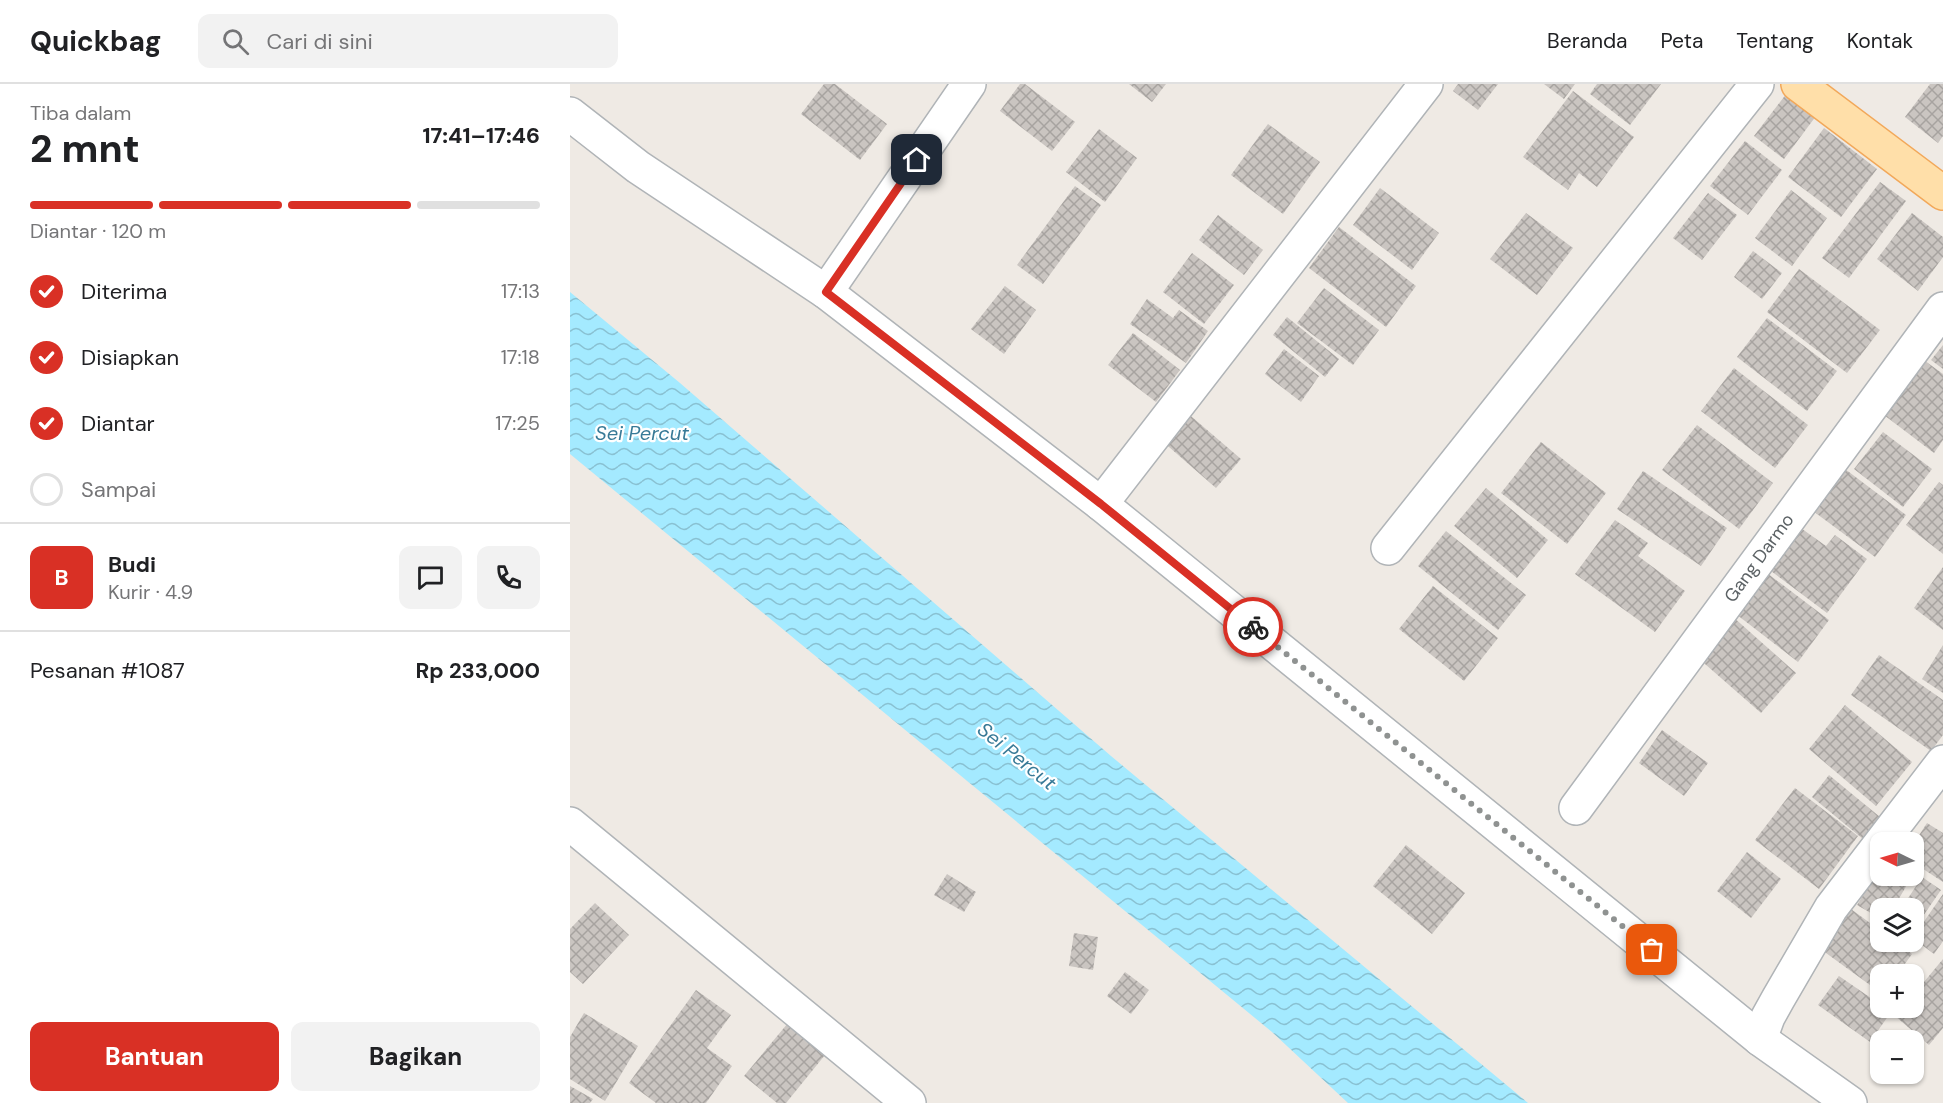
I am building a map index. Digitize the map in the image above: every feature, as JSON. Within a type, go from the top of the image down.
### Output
[{"type":"main road","points":[[1798,84],[1943,193]]},
{"type":"street","points":[[826,292],[969,84]]},
{"type":"street","points":[[1101,504],[1426,84]]},
{"type":"street","points":[[1388,548],[1757,84]]},
{"type":"street","points":[[570,114],[638,167],[826,292],[1101,504],[1760,1039],[1850,1103]]},
{"type":"street","name":"Gang Darmo","points":[[1576,808],[1943,309]]},
{"type":"street","points":[[1760,1039],[1773,1008],[1831,908],[1943,762]]},
{"type":"street","points":[[570,824],[898,1100]]},
{"type":"water","name":"Sei Percut","points":[[570,292],[680,383],[1111,756],[1528,1103],[1348,1103],[1272,1032],[570,454]]},
{"type":"building","points":[[824,84],[835,84],[887,124],[860,160],[801,114]]},
{"type":"building","points":[[1020,84],[1025,84],[1075,122],[1052,151],[1000,111]]},
{"type":"building","points":[[1129,84],[1166,84],[1152,102]]},
{"type":"building","points":[[1458,84],[1498,84],[1478,110],[1453,91]]},
{"type":"building","points":[[1544,84],[1575,84],[1564,99]]},
{"type":"building","points":[[1597,84],[1661,84],[1630,125],[1590,94]]},
{"type":"building","points":[[1930,84],[1943,84],[1943,136],[1938,143],[1905,117]]},
{"type":"building","points":[[1790,89],[1819,112],[1784,159],[1754,136]]},
{"type":"building","points":[[1573,91],[1634,137],[1597,187],[1579,173],[1568,190],[1523,157]]},
{"type":"building","points":[[1268,124],[1320,162],[1283,214],[1231,175]]},
{"type":"building","points":[[1824,128],[1877,169],[1841,217],[1788,177]]},
{"type":"building","points":[[1099,129],[1137,158],[1105,202],[1066,172]]},
{"type":"building","points":[[1745,141],[1782,170],[1748,215],[1710,186]]},
{"type":"building","points":[[1880,182],[1906,201],[1849,278],[1822,258]]},
{"type":"building","points":[[1075,186],[1101,205],[1043,284],[1017,265]]},
{"type":"building","points":[[1380,188],[1439,233],[1412,270],[1353,225]]},
{"type":"building","points":[[1791,190],[1827,218],[1792,266],[1755,238]]},
{"type":"building","points":[[1708,193],[1737,215],[1702,260],[1673,238]]},
{"type":"building","points":[[1526,213],[1573,248],[1537,295],[1490,259]]},
{"type":"building","points":[[1912,213],[1943,237],[1943,257],[1918,291],[1877,259]]},
{"type":"building","points":[[1218,215],[1263,250],[1244,275],[1199,240]]},
{"type":"building","points":[[1339,227],[1416,286],[1386,327],[1309,268]]},
{"type":"building","points":[[1753,251],[1782,273],[1762,299],[1734,277]]},
{"type":"building","points":[[1192,253],[1234,285],[1204,324],[1163,292]]},
{"type":"building","points":[[1799,269],[1880,330],[1847,373],[1767,312]]},
{"type":"building","points":[[1005,286],[1036,310],[1004,354],[971,329]]},
{"type":"building","points":[[1324,288],[1379,330],[1353,365],[1297,323]]},
{"type":"building","points":[[1147,299],[1173,318],[1179,310],[1208,331],[1186,363],[1130,324]]},
{"type":"building","points":[[1287,317],[1339,359],[1325,377],[1273,335]]},
{"type":"building","points":[[1767,318],[1837,371],[1807,411],[1737,357]]},
{"type":"building","points":[[1133,333],[1180,370],[1156,402],[1108,365]]},
{"type":"building","points":[[1943,345],[1943,369],[1931,360]]},
{"type":"building","points":[[1284,349],[1319,376],[1301,402],[1265,374]]},
{"type":"building","points":[[1921,358],[1943,374],[1943,440],[1934,453],[1880,412]]},
{"type":"building","points":[[1734,368],[1808,425],[1775,468],[1701,411]]},
{"type":"building","points":[[1185,411],[1241,459],[1216,488],[1161,440]]},
{"type":"building","points":[[1697,425],[1773,483],[1739,529],[1662,470]]},
{"type":"building","points":[[1883,432],[1932,469],[1903,507],[1854,469]]},
{"type":"building","points":[[1541,442],[1606,493],[1567,544],[1501,493]]},
{"type":"building","points":[[1845,469],[1906,515],[1875,557],[1813,511]]},
{"type":"building","points":[[1643,471],[1727,528],[1701,566],[1617,509]]},
{"type":"building","points":[[1939,482],[1943,485],[1943,554],[1906,525]]},
{"type":"building","points":[[1486,488],[1548,540],[1517,578],[1454,526]]},
{"type":"building","points":[[1615,520],[1648,543],[1638,556],[1685,591],[1655,632],[1575,574]]},
{"type":"building","points":[[1798,526],[1826,546],[1835,535],[1867,559],[1827,613],[1767,568]]},
{"type":"building","points":[[1446,531],[1526,595],[1498,630],[1418,566]]},
{"type":"building","points":[[1943,567],[1943,630],[1914,608]]},
{"type":"building","points":[[1763,570],[1829,620],[1798,662],[1732,611]]},
{"type":"building","points":[[1433,586],[1498,638],[1464,681],[1399,629]]},
{"type":"building","points":[[1732,616],[1796,673],[1761,713],[1697,657]]},
{"type":"building","points":[[1943,645],[1943,693],[1922,679]]},
{"type":"building","points":[[1879,655],[1943,700],[1943,735],[1931,751],[1851,695]]},
{"type":"building","points":[[1845,705],[1912,762],[1876,806],[1809,749]]},
{"type":"building","points":[[1662,730],[1708,763],[1684,796],[1639,763]]},
{"type":"building","points":[[1829,775],[1880,817],[1863,839],[1812,797]]},
{"type":"building","points":[[1795,788],[1858,836],[1819,889],[1755,840]]},
{"type":"building","points":[[1927,823],[1943,833],[1943,882],[1924,870],[1924,832],[1921,832]]},
{"type":"building","points":[[1406,845],[1465,893],[1432,934],[1373,886]]},
{"type":"building","points":[[1747,852],[1781,879],[1751,918],[1717,891]]},
{"type":"building","points":[[947,874],[976,892],[964,912],[934,895]]},
{"type":"building","points":[[1924,878],[1941,890],[1924,915],[1924,898],[1908,898],[1916,886],[1924,886]]},
{"type":"building","points":[[1870,884],[1870,886],[1906,886],[1899,898],[1870,898],[1870,913],[1857,905]]},
{"type":"building","points":[[1943,894],[1943,941],[1934,954],[1924,946],[1924,922]]},
{"type":"building","points":[[595,903],[629,935],[583,984],[570,972],[570,929]]},
{"type":"building","points":[[1844,904],[1870,923],[1870,952],[1909,952],[1912,954],[1905,964],[1870,964],[1870,985],[1815,945]]},
{"type":"building","points":[[1074,933],[1098,937],[1093,970],[1069,966]]},
{"type":"building","points":[[1943,959],[1943,1028],[1929,1045],[1924,1041],[1924,1030],[1911,1030],[1897,1018],[1924,1018],[1924,982]]},
{"type":"building","points":[[1125,972],[1149,990],[1131,1014],[1107,996]]},
{"type":"building","points":[[1839,976],[1870,997],[1870,1018],[1887,1018],[1878,1030],[1870,1030],[1870,1042],[1818,1005]]},
{"type":"building","points":[[696,990],[731,1015],[707,1048],[732,1066],[706,1103],[656,1103],[629,1083]]},
{"type":"building","points":[[584,1013],[638,1046],[605,1101],[570,1079],[570,1037]]},
{"type":"building","points":[[788,1023],[825,1055],[786,1103],[777,1103],[744,1076]]},
{"type":"building","points":[[570,1086],[593,1099],[590,1103],[570,1103]]},
{"type":"way so far","points":[[1253,627],[1652,950]]},
{"type":"route","points":[[917,160],[826,292],[1101,504],[1253,627]]}]
